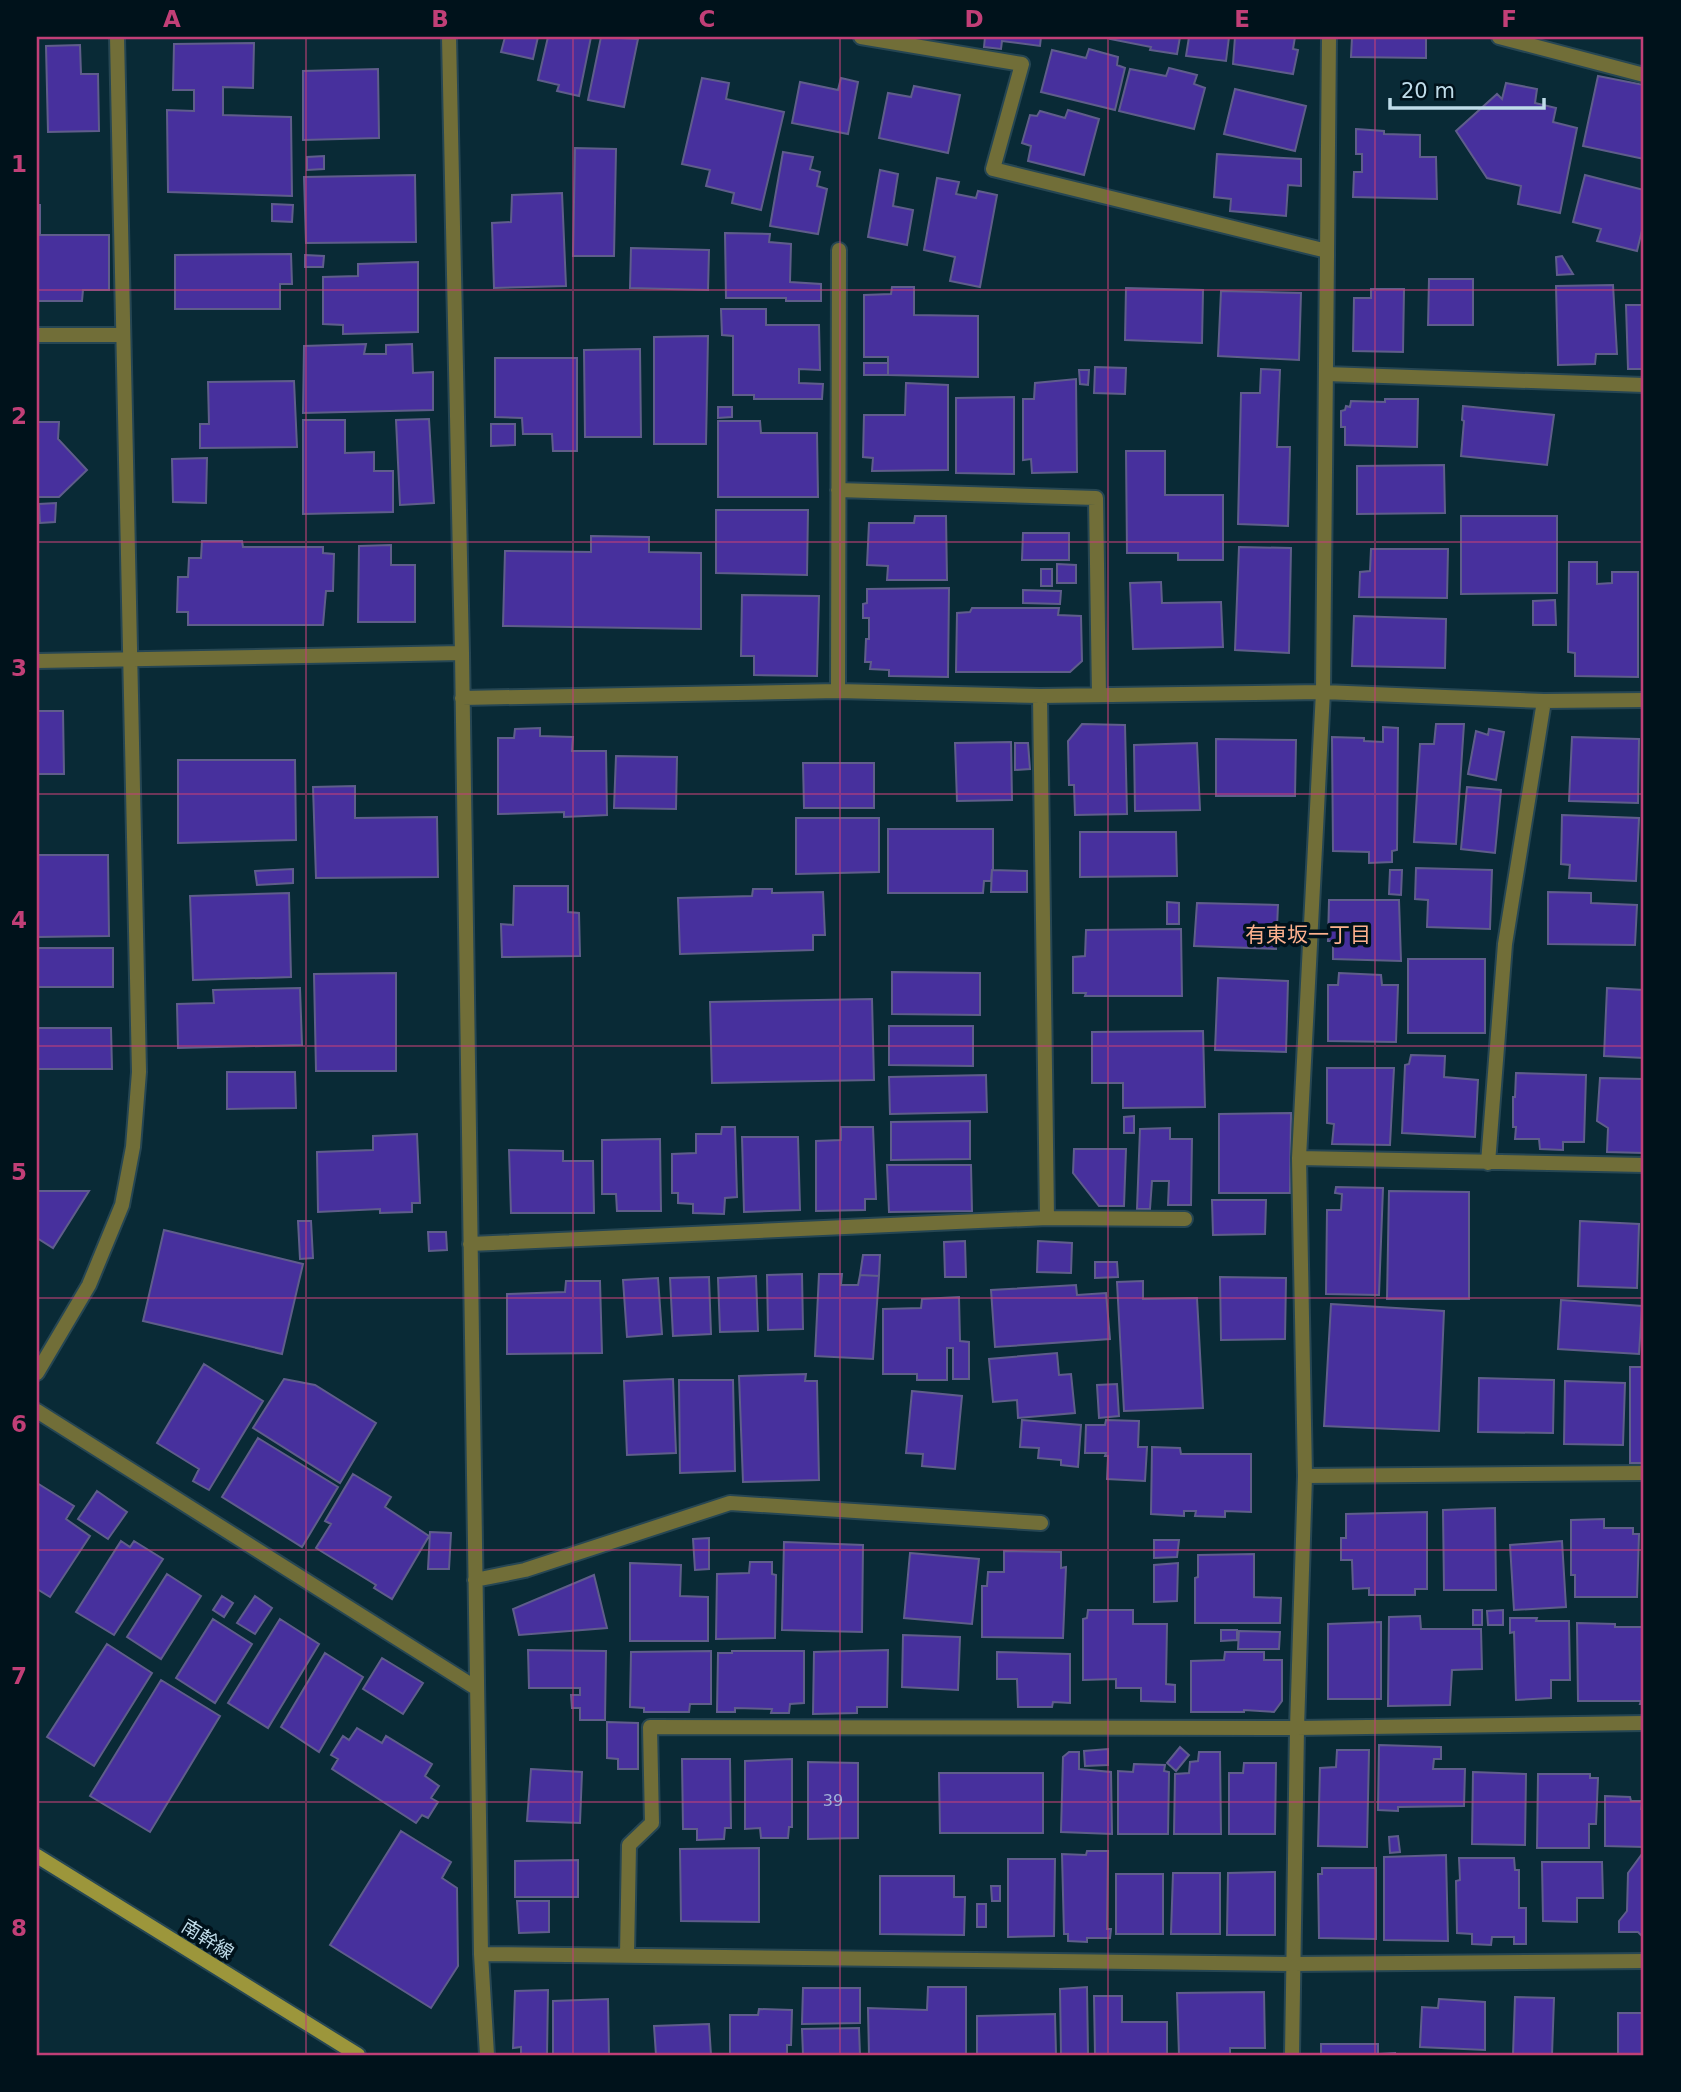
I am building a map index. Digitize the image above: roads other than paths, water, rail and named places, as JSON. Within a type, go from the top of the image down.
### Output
[{"type":"main road","name":"南幹線","points":[[37,1856],[358,2055]]},
{"type":"street","points":[[37,1373],[89,1285],[122,1205],[133,1147],[139,1072],[117,37]]},
{"type":"street","points":[[449,37],[462,653],[481,1954],[487,2055]]},
{"type":"street","points":[[861,37],[1022,64],[993,169],[1327,251]]},
{"type":"street","points":[[1292,2055],[1297,1728],[1305,1476],[1299,1158],[1323,692],[1329,37]]},
{"type":"street","points":[[1499,37],[1644,75]]},
{"type":"street","points":[[838,691],[839,250]]},
{"type":"street","points":[[37,335],[123,335]]},
{"type":"street","points":[[1326,374],[1644,385]]},
{"type":"street","points":[[838,490],[1096,498],[1100,695]]},
{"type":"street","points":[[37,661],[462,653]]},
{"type":"street","points":[[462,698],[838,691],[1040,696],[1323,692],[1544,701],[1644,700]]},
{"type":"street","points":[[1040,696],[1047,1218]]},
{"type":"street","points":[[1488,1163],[1505,944],[1544,701]]},
{"type":"street","points":[[1299,1158],[1644,1165]]},
{"type":"street","points":[[470,1244],[1047,1218],[1185,1219]]},
{"type":"street","points":[[37,1410],[476,1688]]},
{"type":"street","points":[[1305,1476],[1644,1473]]},
{"type":"street","points":[[475,1580],[526,1570],[730,1503],[1041,1523]]},
{"type":"street","points":[[627,1955],[629,1845],[652,1823],[650,1727],[1297,1728],[1644,1723]]},
{"type":"street","points":[[481,1954],[1293,1964],[1644,1961]]},
{"type":"district","name":"有東坂一丁目","points":[[1308,935]]}]
